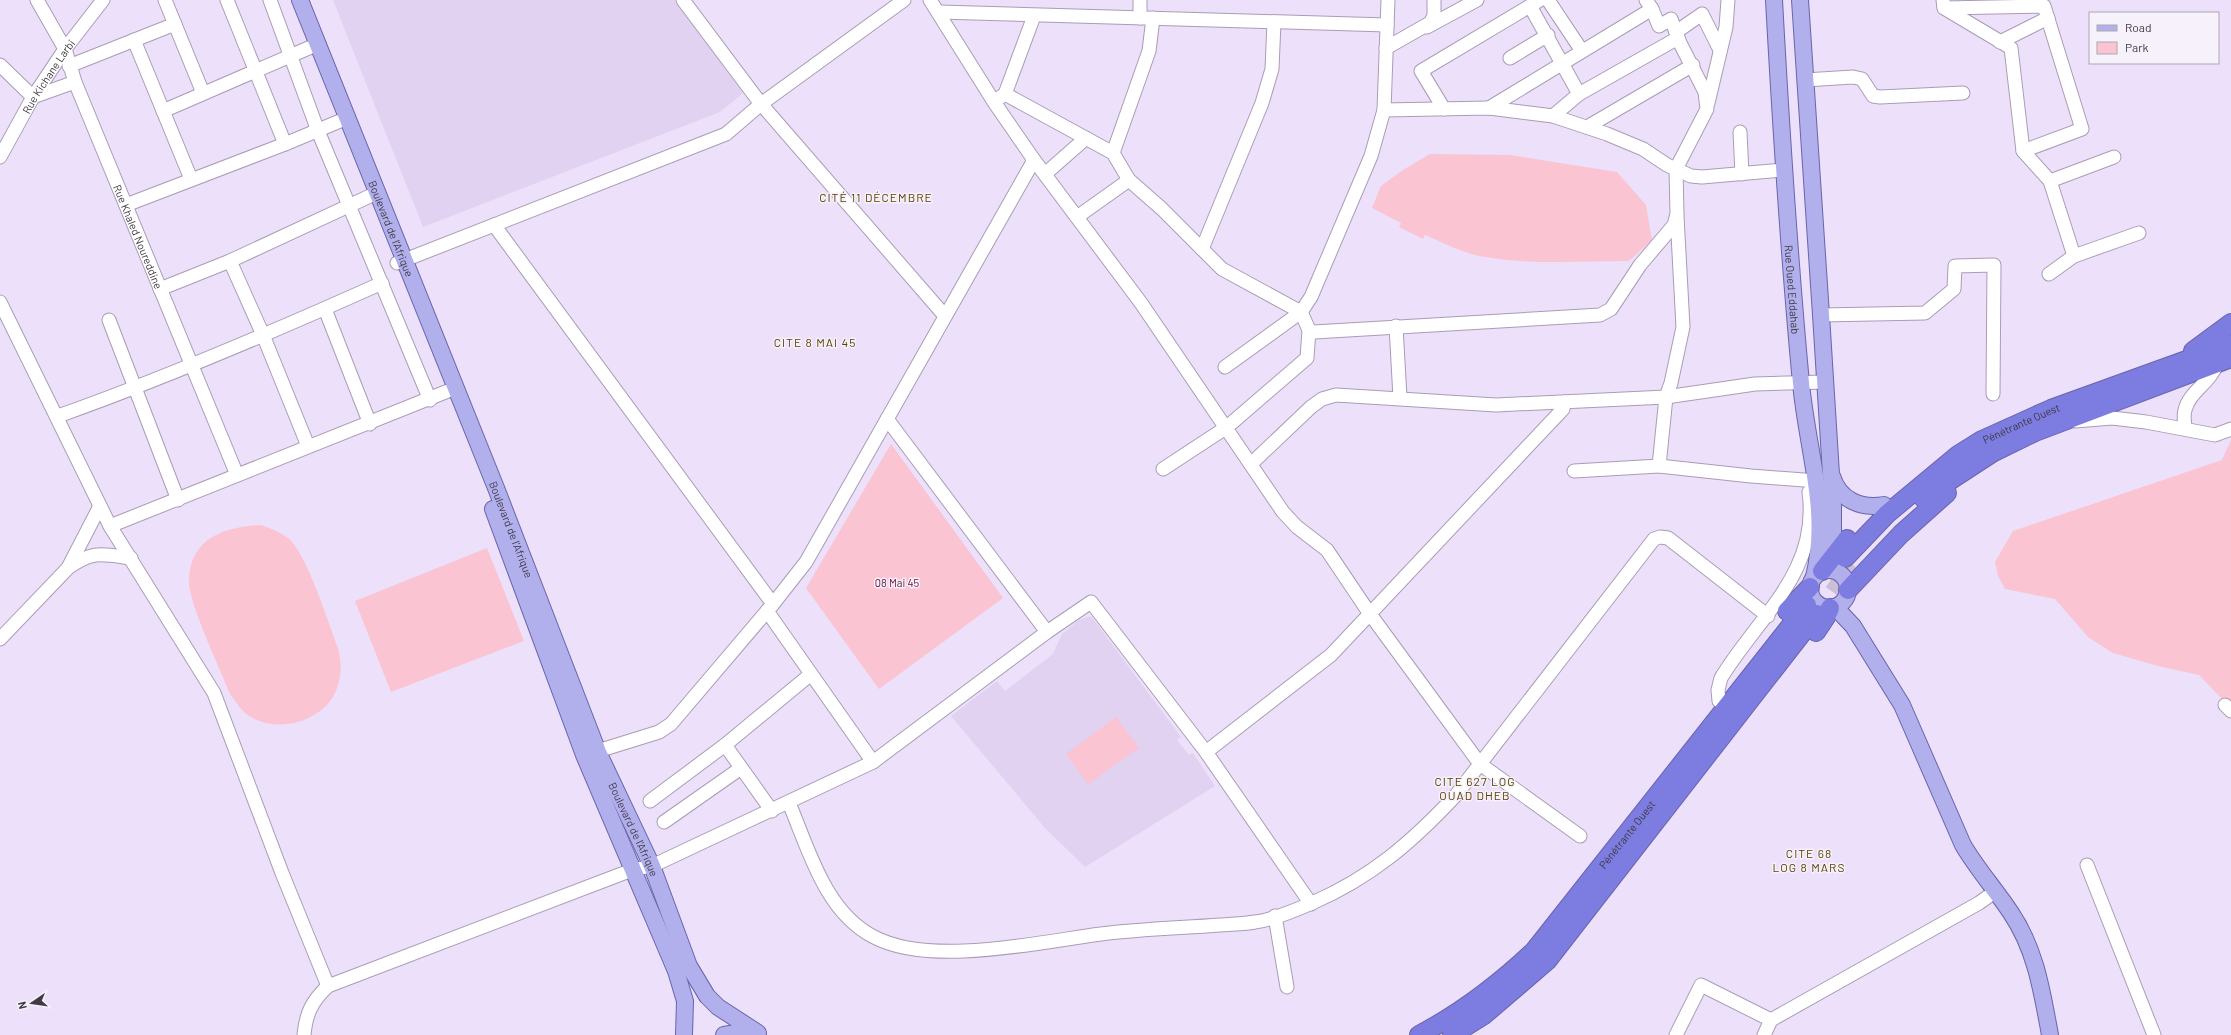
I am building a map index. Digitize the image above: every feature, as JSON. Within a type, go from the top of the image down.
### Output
[{"type":"highway","points":[[2176,363],[2231,323]]},
{"type":"highway","name":"Pénétrante Ouest","points":[[1830,570],[1887,514],[1934,475],[1982,440],[2015,424],[2176,363],[2231,344]]},
{"type":"highway","name":"Pénétrante Ouest","points":[[1830,570],[1915,504],[1964,470],[1992,453],[2057,423],[2224,361]]},
{"type":"highway","name":"Pénétrante Ouest","points":[[1419,1035],[1474,1001],[1506,978],[1534,951],[1705,746],[1831,603],[1900,534],[1952,487],[1964,470]]},
{"type":"highway","points":[[1705,746],[1719,701],[1790,608],[1830,570],[1849,538],[1884,505],[1911,485],[1934,475]]},
{"type":"highway","name":"Pénétrante Ouest","points":[[1452,1035],[1484,1015],[1547,961],[1705,746]]},
{"type":"main road","name":"Boulevard de l'Afrique","points":[[292,0],[370,196],[400,262],[496,488],[632,870],[676,971],[686,1001],[684,1035]]},
{"type":"main road","name":"Boulevard de l'Afrique","points":[[300,0],[448,391],[591,754],[652,866],[689,966],[697,981],[707,996],[718,1008],[762,1034]]},
{"type":"main road","name":"Rue Oued Eddahab","points":[[1774,0],[1783,170],[1801,384],[1812,481],[1821,533],[1830,570]]},
{"type":"main road","points":[[1800,0],[1830,472],[1830,570],[1815,602],[1831,603],[1853,626],[1902,705],[1963,845],[1972,860],[2012,914],[2030,947],[2042,987],[2050,1035]]},
{"type":"main road","points":[[1830,472],[1838,490],[1846,498],[1864,506],[1884,505]]},
{"type":"main road","points":[[1830,570],[1845,580],[1831,603]]},
{"type":"main road","points":[[724,1035],[736,1032],[762,1034]]},
{"type":"street","name":"Rue Khaled Noureddine","points":[[37,0],[65,49],[75,82],[237,475]]},
{"type":"street","name":"Rue Kichane Larbi","points":[[0,157],[33,97],[65,49],[103,0]]},
{"type":"street","points":[[164,0],[203,93]]},
{"type":"street","points":[[228,0],[285,144]]},
{"type":"street","points":[[270,0],[318,131],[430,400]]},
{"type":"street","points":[[683,0],[761,104],[946,316]]},
{"type":"street","points":[[400,262],[726,134],[761,104],[904,0]]},
{"type":"street","points":[[930,0],[939,12],[994,102],[1034,160],[1142,303],[1284,512],[1297,528],[1327,550],[1370,614],[1480,764],[1580,836]]},
{"type":"street","points":[[1113,153],[1149,51],[1146,18],[1140,0]]},
{"type":"street","points":[[1225,367],[1301,312],[1311,297],[1371,156],[1384,110],[1388,0]]},
{"type":"street","points":[[1427,26],[1434,16],[1434,0]]},
{"type":"street","points":[[1386,48],[1477,0]]},
{"type":"street","points":[[1548,0],[1582,51]]},
{"type":"street","points":[[1660,466],[1666,397],[1671,383],[1683,327],[1676,169],[1707,108],[1726,27],[1728,0]]},
{"type":"street","points":[[1444,110],[1421,70],[1535,3],[1548,35],[1579,94]]},
{"type":"street","points":[[1489,108],[1582,51],[1648,3],[1659,26],[1671,19],[1677,35],[1705,92],[1707,108]]},
{"type":"street","points":[[1943,4],[2044,6],[2082,129],[2023,151]]},
{"type":"street","points":[[1943,4],[2011,48],[2023,151],[2050,181],[2074,256]]},
{"type":"street","points":[[939,12],[1034,16],[1387,25]]},
{"type":"street","points":[[1554,116],[1579,94],[1677,35],[1702,14],[1719,55]]},
{"type":"street","points":[[994,102],[1005,94],[1034,16]]},
{"type":"street","points":[[2000,42],[2048,18]]},
{"type":"street","points":[[1202,249],[1262,103],[1272,69],[1274,22]]},
{"type":"street","points":[[69,66],[175,24]]},
{"type":"street","points":[[1510,58],[1548,35]]},
{"type":"street","points":[[134,40],[191,179]]},
{"type":"street","points":[[163,111],[203,93],[257,72],[311,47]]},
{"type":"street","points":[[1587,127],[1695,70],[1719,55]]},
{"type":"street","points":[[0,65],[33,97],[75,82]]},
{"type":"street","points":[[1805,80],[1853,77],[1862,78],[1874,96],[1880,97],[1963,93]]},
{"type":"street","points":[[1005,94],[1113,153],[1129,180],[1162,209],[1222,268],[1301,312],[1309,330],[1308,358],[1227,427],[1163,469]]},
{"type":"street","points":[[1384,110],[1489,108],[1554,116],[1643,149],[1676,169],[1692,176],[1702,178],[1783,170]]},
{"type":"street","points":[[126,205],[285,144],[340,121]]},
{"type":"street","points":[[1740,132],[1742,174]]},
{"type":"street","points":[[1044,174],[1086,138]]},
{"type":"street","points":[[2050,181],[2114,157]]},
{"type":"street","points":[[591,754],[659,732],[671,724],[806,562],[1034,160]]},
{"type":"street","points":[[1077,217],[1129,180]]},
{"type":"street","points":[[160,289],[230,261],[370,196]]},
{"type":"street","points":[[1309,330],[1314,332],[1607,313],[1640,265],[1674,225],[1677,214]]},
{"type":"street","points":[[494,225],[770,607],[812,674],[873,762]]},
{"type":"street","points":[[2049,274],[2074,256],[2139,233]]},
{"type":"street","points":[[230,261],[263,336],[308,446]]},
{"type":"street","points":[[1821,315],[1925,313],[1954,289],[1955,266],[1994,265],[1993,394]]},
{"type":"street","points":[[58,416],[136,388],[263,336],[382,283]]},
{"type":"street","points":[[0,302],[58,416],[110,526],[214,693],[279,866],[328,986]]},
{"type":"street","points":[[325,309],[370,424]]},
{"type":"street","points":[[109,320],[178,500]]},
{"type":"street","points":[[1396,326],[1400,398]]},
{"type":"street","points":[[2185,429],[2184,411],[2189,400],[2210,380],[2224,361]]},
{"type":"street","points":[[1252,463],[1322,399],[1336,395],[1496,405],[1666,397],[1754,384],[1801,384],[1825,382]]},
{"type":"street","points":[[110,526],[178,500],[308,446],[370,424],[430,400],[448,391]]},
{"type":"street","points":[[1206,752],[1331,655],[1563,409],[1564,402]]},
{"type":"street","points":[[2057,423],[2112,418],[2146,422],[2214,435],[2231,429]]},
{"type":"street","points":[[887,419],[1047,632]]},
{"type":"street","points":[[1574,471],[1660,466],[1812,481],[1808,539],[1798,568],[1768,616],[1721,678],[1718,690],[1719,701]]},
{"type":"street","points":[[68,568],[79,543],[100,506]]},
{"type":"street","points":[[789,803],[822,880],[837,905],[855,924],[874,937],[895,945],[936,950],[980,949],[1061,941],[1102,934],[1256,922],[1311,904],[1364,876],[1393,857],[1436,816],[1456,795],[1652,542],[1657,538],[1668,538],[1768,616]]},
{"type":"street","points":[[0,639],[68,568],[81,558],[91,555],[131,558]]},
{"type":"street","points":[[304,1035],[309,1008],[315,998],[328,986],[632,870],[652,866],[789,803],[873,762],[1047,632],[1091,602],[1206,752],[1311,904]]},
{"type":"street","points":[[650,802],[725,745],[812,674]]},
{"type":"street","points":[[725,745],[772,810]]},
{"type":"street","points":[[664,822],[742,768]]},
{"type":"street","points":[[2087,865],[2154,1035]]},
{"type":"street","points":[[1764,1035],[1771,1020],[1996,891]]},
{"type":"street","points":[[1275,916],[1287,987]]},
{"type":"street","points":[[1676,1035],[1701,985],[1771,1020]]},
{"type":"shaded area","points":[[333,0],[675,0],[743,93],[720,112],[423,227]]},
{"type":"shaded area","points":[[1091,616],[1181,737],[1177,740],[1189,755],[1193,753],[1215,786],[1085,867],[1045,828],[951,716],[997,681],[1005,691],[1053,654],[1062,634],[1079,620]]},
{"type":"green space","points":[[1430,154],[1510,155],[1617,172],[1646,205],[1652,240],[1629,261],[1557,262],[1521,261],[1477,256],[1425,235],[1423,239],[1399,227],[1401,223],[1372,208],[1381,186],[1403,170]]},
{"type":"green space","points":[[2231,440],[2231,708],[2199,675],[2158,666],[2113,653],[2089,638],[2055,599],[2005,589],[1998,576],[1995,562],[2013,531],[2222,460]]},
{"type":"green space","name":"08 Mai 45","points":[[891,444],[1003,598],[879,689],[806,588]]},
{"type":"green space","points":[[261,525],[282,534],[295,546],[310,573],[340,657],[340,676],[333,697],[325,707],[314,715],[289,724],[263,722],[251,717],[242,710],[230,694],[205,636],[193,603],[190,589],[189,579],[191,565],[196,553],[203,544],[223,532],[235,528]]},
{"type":"green space","points":[[487,548],[524,641],[391,692],[355,601]]},
{"type":"green space","points":[[1116,717],[1139,748],[1088,784],[1066,754]]},
{"type":"tunnel","points":[[1817,614],[1853,565]]},
{"type":"district","name":"CITÉ 11 DÉCEMBRE","points":[[876,197]]},
{"type":"district","name":"CITE 8 MAI 45","points":[[815,342]]},
{"type":"district","name":"CITE 627 LOG OUAD DHEB","points":[[1475,788]]},
{"type":"district","name":"CITE 68 LOG 8 MARS","points":[[1809,860]]}]
